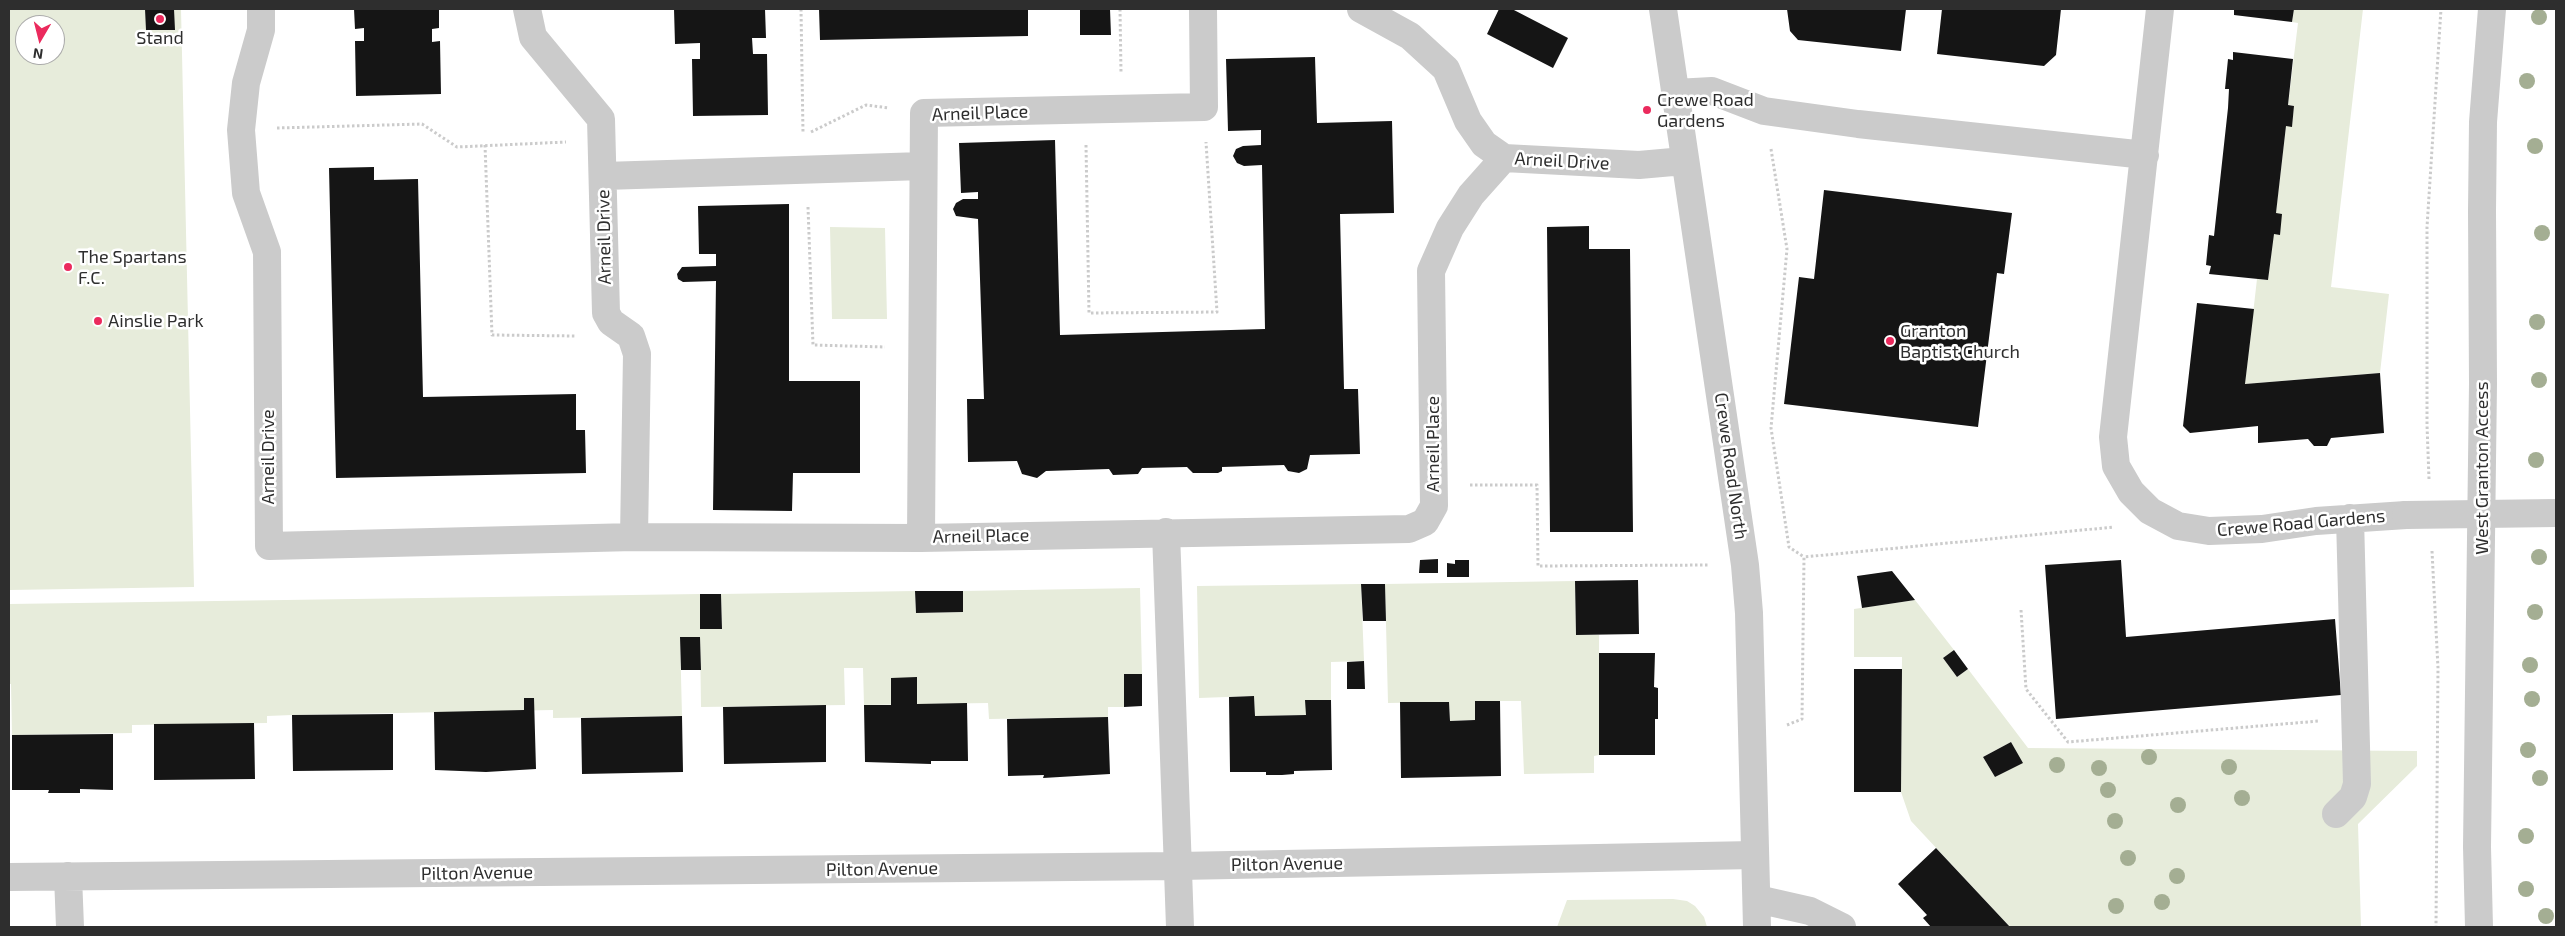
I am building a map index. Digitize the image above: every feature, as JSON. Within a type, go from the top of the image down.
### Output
[{"type":"street","name":"Arneil Drive","points":[[261,9],[261,30],[246,83],[242,130],[246,193],[267,252],[268,546],[634,537],[921,538]]},
{"type":"street","name":"Arneil Drive","points":[[527,9],[533,37],[602,119],[606,313],[611,322]]},
{"type":"street","points":[[1203,9],[1204,107]]},
{"type":"street","name":"Arneil Drive","points":[[1361,9],[1410,36],[1446,69],[1468,120],[1484,144],[1504,158],[1639,165],[1684,161]]},
{"type":"street","name":"Crewe Road North","points":[[1663,9],[1745,565],[1749,613],[1754,855],[1758,927]]},
{"type":"street","name":"Crewe Road Gardens","points":[[2160,9],[2113,437],[2116,466],[2131,492],[2150,511],[2178,526],[2209,531],[2262,529],[2350,518],[2406,515],[2556,513]]},
{"type":"street","name":"West Granton Access","points":[[2479,927],[2477,847],[2483,384],[2483,122],[2492,9]]},
{"type":"street","points":[[1676,93],[1712,91],[1764,111],[1858,124],[2144,155]]},
{"type":"street","name":"Arneil Place","points":[[1204,107],[924,113],[921,538],[1166,532],[1409,530],[1424,522],[1434,506],[1431,271],[1450,228],[1471,195],[1504,158]]},
{"type":"street","points":[[604,176],[923,166]]},
{"type":"street","points":[[611,322],[631,336],[637,354],[634,537]]},
{"type":"street","points":[[2336,814],[2353,797],[2357,784],[2350,518]]},
{"type":"street","points":[[1166,532],[1180,927]]},
{"type":"street","name":"Pilton Avenue","points":[[9,877],[1179,866],[1754,855]]},
{"type":"street","points":[[68,876],[70,927]]},
{"type":"street","points":[[1757,899],[1810,911],[1842,927]]},
{"type":"path","points":[[801,9],[802,136],[807,170],[812,345],[922,348]]},
{"type":"path","points":[[1120,9],[1122,108]]},
{"type":"path","points":[[2430,483],[2427,425],[2427,227],[2442,9]]},
{"type":"path","points":[[1085,110],[1089,313],[1217,312],[1204,107]]},
{"type":"path","points":[[1764,111],[1787,249],[1771,428],[1789,547],[1804,557],[2114,527],[2150,511]]},
{"type":"path","points":[[485,145],[492,334],[589,337],[611,322]]},
{"type":"path","points":[[1434,486],[1537,485],[1538,566],[1745,565]]},
{"type":"path","points":[[2432,542],[2438,668],[2436,927]]},
{"type":"path","points":[[1752,739],[1802,719],[1804,557]]},
{"type":"path","points":[[2021,610],[2026,689],[2068,742],[2355,718]]},
{"type":"green space","name":"Ainslie Park","points":[[9,9],[181,9],[194,587],[9,590]]},
{"type":"green space","points":[[2294,9],[2363,9],[2331,287],[2389,294],[2380,373],[2245,384],[2257,279],[2268,280],[2286,126],[2292,126],[2294,106],[2288,105],[2298,23],[2292,22]]},
{"type":"green space","points":[[830,227],[885,228],[887,319],[832,319]]},
{"type":"green space","points":[[1575,581],[1576,635],[1599,635],[1599,755],[1594,756],[1594,773],[1524,774],[1521,701],[1475,701],[1475,720],[1450,721],[1449,702],[1388,703],[1385,584]]},
{"type":"green space","points":[[1361,584],[1364,661],[1331,662],[1331,700],[1306,700],[1306,715],[1255,716],[1254,696],[1199,698],[1197,586]]},
{"type":"green space","points":[[1140,588],[1142,674],[1124,674],[1124,707],[1108,707],[1108,717],[989,719],[988,703],[864,705],[863,668],[844,668],[845,705],[701,707],[700,637],[680,637],[682,716],[553,718],[553,710],[292,715],[267,716],[267,723],[132,725],[132,733],[12,735],[11,684],[9,684],[9,604],[700,594],[701,629],[722,628],[721,594],[915,591],[916,613],[963,612],[963,591]]},
{"type":"green space","points":[[1915,600],[1954,650],[1943,658],[1957,677],[1968,669],[2028,748],[2417,751],[2417,766],[2358,824],[2361,927],[2010,927],[1911,821],[1901,792],[1902,657],[1854,657],[1854,609]],"holes":[[[2011,742],[2022,763],[1995,777],[1983,757]]]},
{"type":"green space","points":[[1673,899],[1687,901],[1695,906],[1704,917],[1707,927],[1557,927],[1567,900]]},
{"type":"building","name":"Stand","points":[[145,9],[174,9],[175,30],[146,30]]},
{"type":"building","points":[[354,9],[439,9],[439,28],[432,29],[432,42],[440,41],[441,94],[356,96],[355,41],[364,41],[364,28],[355,29]]},
{"type":"building","points":[[674,9],[765,9],[766,38],[752,38],[753,54],[767,54],[768,115],[693,116],[692,59],[700,59],[700,43],[675,44]]},
{"type":"building","points":[[819,9],[1028,9],[1028,36],[820,40]]},
{"type":"building","points":[[1080,9],[1110,9],[1111,35],[1080,35]]},
{"type":"building","points":[[1499,9],[1512,9],[1568,38],[1553,68],[1487,34]]},
{"type":"building","points":[[1787,9],[1906,9],[1901,51],[1798,40],[1790,31]]},
{"type":"building","points":[[1942,9],[2061,9],[2056,55],[2044,66],[1937,54]]},
{"type":"building","points":[[2234,9],[2294,9],[2292,22],[2234,15]]},
{"type":"building","points":[[2233,52],[2293,59],[2288,105],[2294,106],[2292,127],[2286,126],[2276,213],[2282,214],[2280,235],[2274,234],[2268,280],[2209,274],[2211,266],[2206,265],[2209,235],[2214,236],[2228,108],[2229,89],[2225,89],[2228,59],[2233,60]]},
{"type":"building","points":[[1315,57],[1317,123],[1392,121],[1394,213],[1340,214],[1344,389],[1358,389],[1360,454],[1310,455],[1307,469],[1299,473],[1288,471],[1284,465],[1222,467],[1222,471],[1218,473],[1193,473],[1187,467],[1142,468],[1138,474],[1113,475],[1109,469],[1046,471],[1037,478],[1022,474],[1017,461],[968,462],[967,399],[984,399],[978,219],[956,216],[953,209],[956,203],[963,199],[978,199],[978,192],[961,193],[959,143],[1055,140],[1060,335],[1265,329],[1262,165],[1244,166],[1237,163],[1233,156],[1236,149],[1243,146],[1261,145],[1261,130],[1228,131],[1226,59]]},
{"type":"building","points":[[374,167],[374,180],[418,179],[423,397],[576,394],[576,430],[585,430],[586,473],[336,478],[329,168]]},
{"type":"building","name":"Granton Baptist Church","points":[[1824,190],[2012,213],[2004,274],[1997,273],[1978,427],[1784,404],[1799,277],[1814,279]]},
{"type":"building","points":[[789,204],[789,381],[860,381],[860,473],[793,473],[792,511],[713,510],[716,281],[683,282],[678,279],[677,274],[682,267],[716,266],[716,254],[699,254],[698,206]]},
{"type":"building","points":[[1589,226],[1589,249],[1630,249],[1633,532],[1550,532],[1547,227]]},
{"type":"building","points":[[2197,303],[2254,309],[2245,384],[2380,373],[2384,433],[2331,438],[2327,446],[2314,446],[2308,439],[2258,443],[2258,426],[2190,433],[2183,426]]},
{"type":"building","points":[[1438,559],[1438,573],[1419,573],[1420,560]]},
{"type":"building","points":[[1455,560],[1469,560],[1469,577],[1447,577],[1447,563],[1455,564]]},
{"type":"building","points":[[2121,560],[2126,637],[2335,619],[2341,695],[2056,719],[2045,565]]},
{"type":"building","points":[[1892,571],[1915,600],[1862,608],[1857,576]]},
{"type":"building","points":[[1638,580],[1639,634],[1576,635],[1575,581]]},
{"type":"building","points":[[1361,584],[1385,584],[1386,621],[1363,621]]},
{"type":"building","points":[[915,591],[963,591],[963,612],[916,613]]},
{"type":"building","points":[[700,594],[721,594],[722,629],[700,629]]},
{"type":"building","points":[[680,637],[700,637],[701,670],[681,670]]},
{"type":"building","points":[[1954,650],[1968,669],[1957,677],[1943,658]]},
{"type":"building","points":[[1599,653],[1655,653],[1654,687],[1658,688],[1658,719],[1655,719],[1655,755],[1599,755]]},
{"type":"building","points":[[1364,661],[1365,689],[1347,689],[1347,662]]},
{"type":"building","points":[[1854,669],[1902,669],[1901,792],[1854,792]]},
{"type":"building","points":[[1124,674],[1142,674],[1142,706],[1124,707]]},
{"type":"building","points":[[917,677],[917,704],[967,703],[968,761],[931,761],[931,764],[865,762],[864,705],[891,705],[891,678]]},
{"type":"building","points":[[1254,696],[1255,716],[1306,715],[1305,700],[1331,700],[1332,770],[1294,771],[1294,774],[1282,775],[1266,775],[1266,772],[1230,772],[1229,697]]},
{"type":"building","points":[[524,698],[534,698],[536,769],[486,772],[435,770],[434,712],[524,710]]},
{"type":"building","points":[[1475,701],[1500,701],[1501,776],[1401,778],[1400,702],[1449,702],[1450,721],[1475,720]]},
{"type":"building","points":[[826,705],[826,762],[724,764],[723,707]]},
{"type":"building","points":[[393,714],[393,770],[293,771],[292,715]]},
{"type":"building","points":[[682,716],[683,772],[582,774],[581,718]]},
{"type":"building","points":[[1108,717],[1110,774],[1043,778],[1044,775],[1008,776],[1007,719]]},
{"type":"building","points":[[254,723],[255,779],[154,780],[154,724]]},
{"type":"building","points":[[113,734],[113,790],[80,789],[80,793],[48,793],[49,790],[12,790],[12,735]]},
{"type":"building","points":[[2011,742],[2023,763],[1995,777],[1983,757]]},
{"type":"building","points":[[1936,848],[2010,927],[1931,927],[1923,918],[1927,915],[1898,884]]},
{"type":"place","name":"Stand","points":[[160,19]]},
{"type":"place","name":"Crewe Road Gardens","points":[[1647,110]]},
{"type":"place","name":"The Spartans F.C.","points":[[68,267]]},
{"type":"place","name":"Ainslie Park","points":[[98,321]]},
{"type":"place","name":"Granton Baptist Church","points":[[1890,341]]}]
